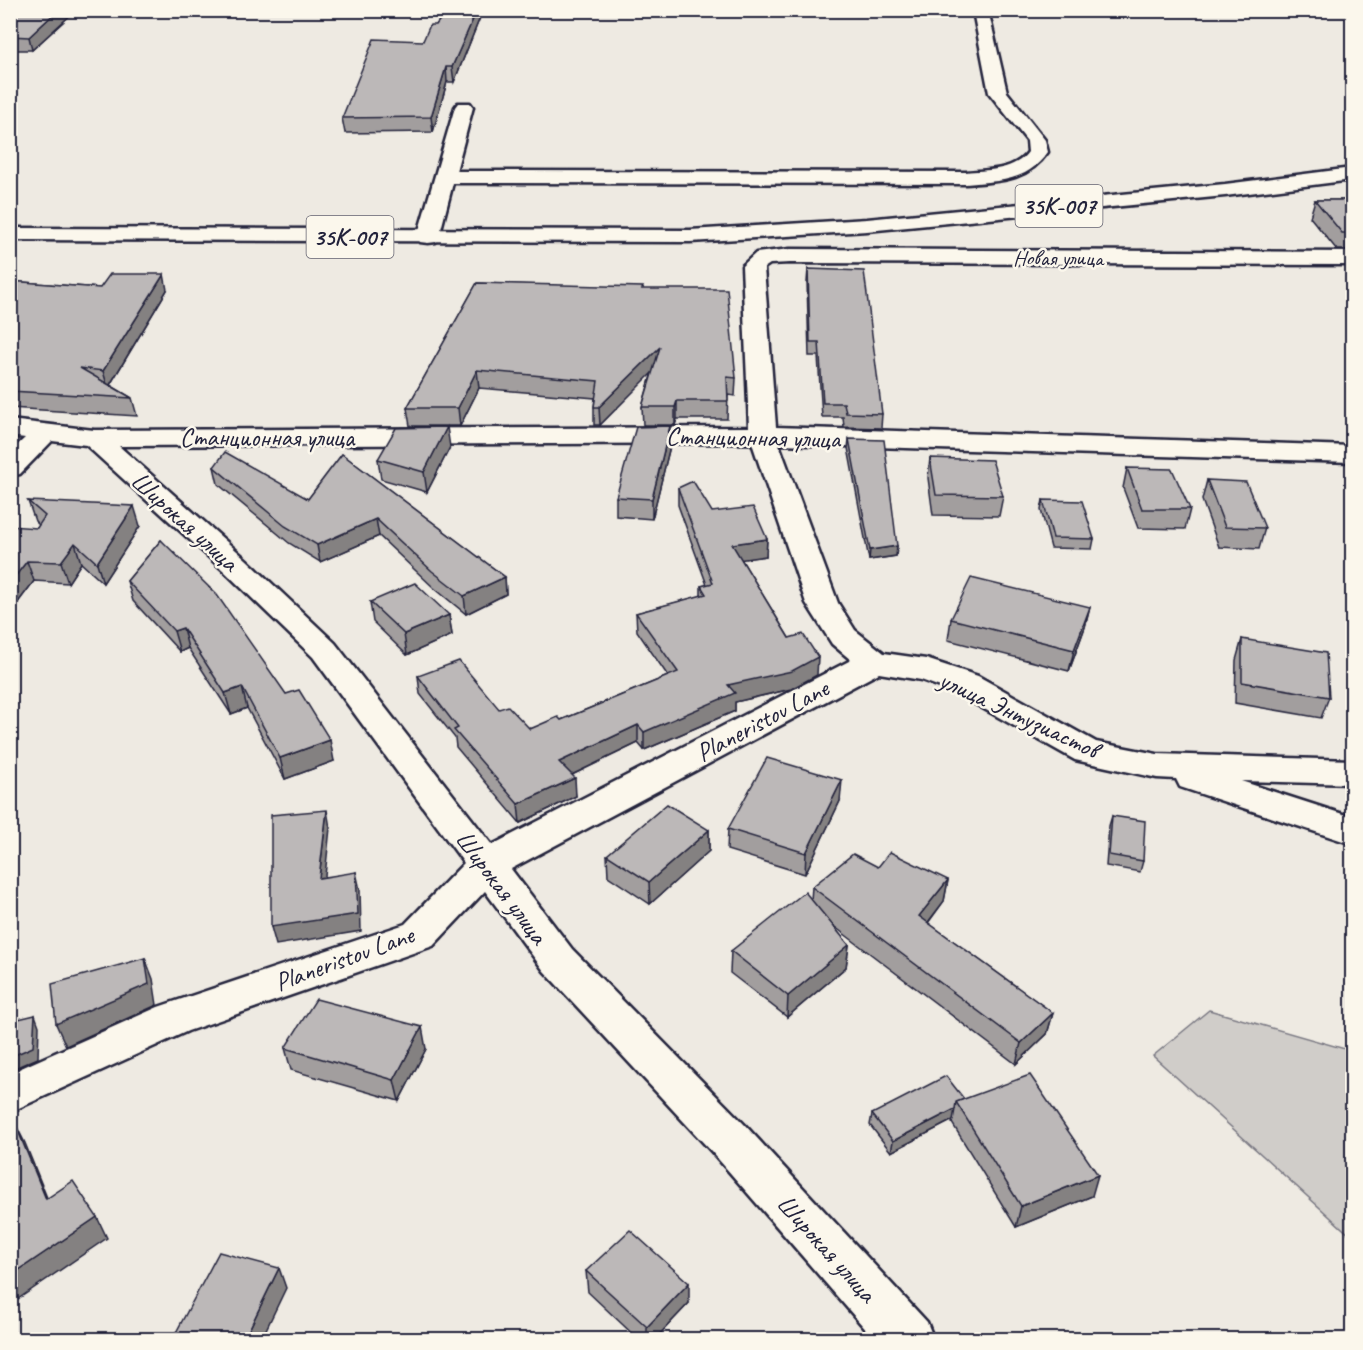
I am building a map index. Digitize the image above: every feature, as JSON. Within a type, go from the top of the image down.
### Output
[{"type":"street","points":[[444,177],[966,177],[1017,171],[1032,162],[1038,152],[1036,140],[998,93],[984,12]]},
{"type":"street","points":[[428,237],[464,107]]},
{"type":"street","name":"35К-007","points":[[10,234],[690,236],[867,225],[1225,190],[1353,174]]},
{"type":"street","name":"Новая улица","points":[[763,435],[753,266],[764,258],[790,255],[1353,258]]},
{"type":"street","name":"Станционная улица","points":[[10,428],[94,438],[763,435],[1353,454]]},
{"type":"street","points":[[10,468],[45,433]]},
{"type":"street","points":[[763,435],[822,603],[843,637],[874,662]]},
{"type":"street","name":"Широкая улица","points":[[94,438],[235,565],[324,650],[558,960],[728,1138],[909,1340]]},
{"type":"street","name":"улица Энтузиастов","points":[[874,662],[926,670],[966,684],[1087,752],[1157,766],[1353,772]]},
{"type":"street","name":"Planeristov Lane","points":[[10,1093],[173,1019],[419,935],[486,865],[874,662]]},
{"type":"street","points":[[1157,766],[1353,831]]},
{"type":"shaded area","points":[[1209,1010],[1352,1051],[1352,1237],[1153,1056]]},
{"type":"building","points":[[10,10],[58,10],[29,37],[10,36]]},
{"type":"building","points":[[447,10],[477,10],[452,67],[446,67],[431,117],[342,118],[374,39],[423,41],[430,25],[436,25]]},
{"type":"building","points":[[1315,200],[1353,200],[1353,233],[1342,233]]},
{"type":"building","points":[[808,269],[864,271],[882,414],[846,413],[844,403],[823,403],[819,342],[810,342]]},
{"type":"building","points":[[110,274],[164,274],[103,371],[80,368],[132,398],[10,391],[10,281],[100,288]]},
{"type":"building","points":[[477,283],[643,287],[642,289],[727,289],[736,378],[727,377],[728,401],[677,401],[675,407],[642,407],[660,347],[599,407],[594,407],[598,381],[477,370],[458,408],[407,408]]},
{"type":"building","points":[[670,426],[652,499],[616,497],[636,427]]},
{"type":"building","points":[[447,427],[424,472],[378,459],[396,428]]},
{"type":"building","points":[[849,439],[884,440],[897,546],[870,550]]},
{"type":"building","points":[[225,452],[308,499],[342,454],[505,577],[464,596],[432,571],[376,519],[317,545],[285,526],[214,467]]},
{"type":"building","points":[[930,458],[992,460],[1003,496],[936,495]]},
{"type":"building","points":[[1127,468],[1172,469],[1190,509],[1142,509]]},
{"type":"building","points":[[1207,480],[1246,482],[1265,528],[1225,527]]},
{"type":"building","points":[[693,481],[712,512],[753,507],[767,539],[732,544],[789,638],[803,634],[818,657],[792,671],[728,685],[735,693],[644,732],[638,725],[559,762],[575,778],[518,804],[454,730],[458,728],[418,676],[459,661],[499,709],[508,706],[530,729],[558,717],[561,720],[678,672],[636,613],[706,594],[701,586],[713,583],[678,488]]},
{"type":"building","points":[[1043,500],[1082,501],[1094,539],[1053,538]]},
{"type":"building","points":[[28,501],[134,506],[97,563],[75,543],[61,562],[27,561],[10,583],[10,526],[37,528],[45,516]]},
{"type":"building","points":[[161,540],[217,595],[286,694],[299,690],[330,740],[280,758],[242,687],[225,693],[183,628],[174,631],[127,581]]},
{"type":"building","points":[[971,578],[1090,607],[1074,650],[951,619]]},
{"type":"building","points":[[415,583],[449,615],[404,634],[370,602]]},
{"type":"building","points":[[1242,639],[1326,653],[1329,697],[1242,682]]},
{"type":"building","points":[[767,758],[842,780],[806,853],[728,829]]},
{"type":"building","points":[[667,804],[709,830],[649,882],[607,855]]},
{"type":"building","points":[[327,810],[319,878],[356,872],[358,914],[271,927],[271,815]]},
{"type":"building","points":[[1112,816],[1145,821],[1143,861],[1109,855]]},
{"type":"building","points":[[890,852],[948,880],[919,916],[1053,1013],[1021,1043],[812,887],[853,854],[878,867]]},
{"type":"building","points":[[805,892],[849,945],[788,996],[731,951]]},
{"type":"building","points":[[145,958],[149,984],[56,1024],[52,984]]},
{"type":"building","points":[[316,999],[422,1027],[394,1080],[285,1048]]},
{"type":"building","points":[[35,1015],[33,1047],[10,1057],[10,1021]]},
{"type":"building","points":[[1030,1075],[1098,1175],[1021,1206],[956,1102]]},
{"type":"building","points":[[946,1076],[964,1099],[956,1102],[955,1109],[893,1141],[872,1114]]},
{"type":"building","points":[[14,1121],[46,1199],[73,1181],[97,1217],[10,1276],[10,1123]]},
{"type":"building","points":[[630,1230],[689,1283],[647,1327],[586,1271]]},
{"type":"building","points":[[219,1252],[279,1268],[244,1340],[172,1340]]}]
